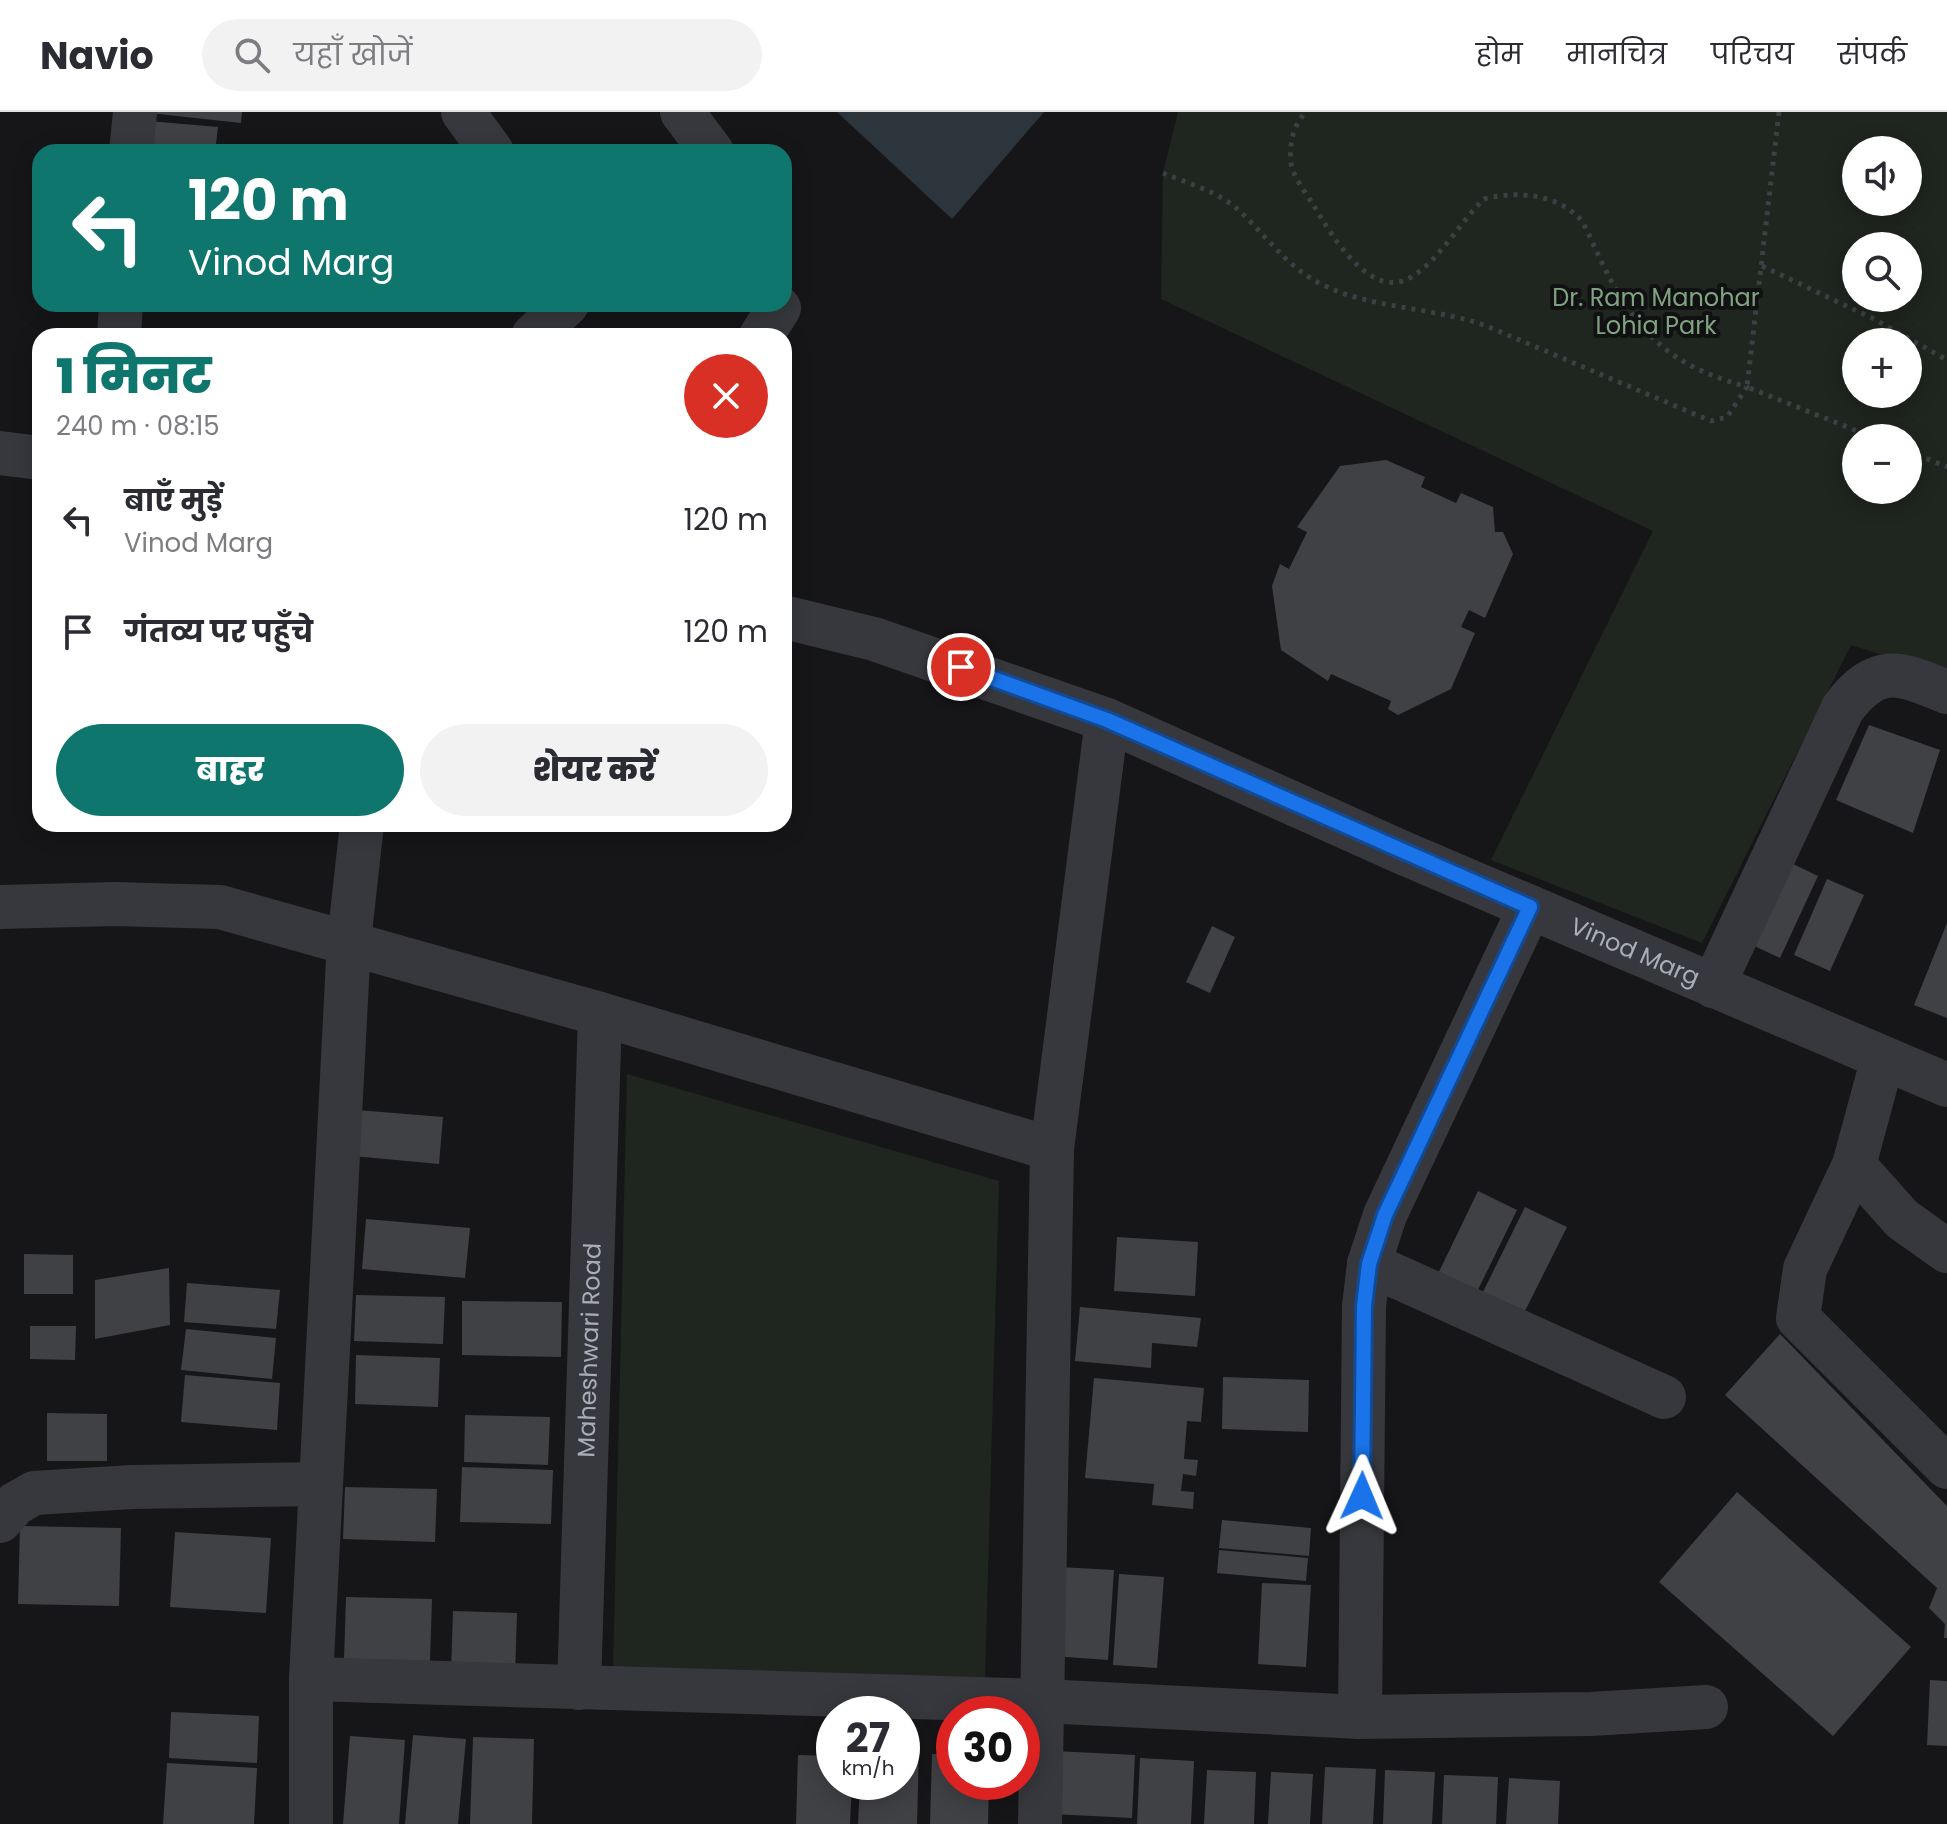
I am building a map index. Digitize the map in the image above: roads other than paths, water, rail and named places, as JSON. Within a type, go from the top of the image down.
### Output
[{"type":"street","points":[[132,144],[135,112]]},
{"type":"street","points":[[682,112],[706,144]]},
{"type":"street","points":[[542,328],[558,312]]},
{"type":"street","points":[[0,453],[32,457]]},
{"type":"street","name":"Vinod Marg","points":[[792,619],[874,639],[1107,720],[1530,907],[1947,1085]]},
{"type":"street","points":[[1713,986],[1843,708],[1860,686],[1880,675],[1906,675],[1947,692]]},
{"type":"street","points":[[1040,1824],[1052,1149],[1107,720]]},
{"type":"street","points":[[311,1824],[311,1679],[349,941],[361,832]]},
{"type":"street","points":[[0,907],[114,904],[220,907],[600,1014],[1052,1149]]},
{"type":"street","points":[[1360,1717],[1364,1306],[1369,1264],[1385,1215],[1530,907]]},
{"type":"street","name":"Maheshwari Road","points":[[579,1688],[600,1014]]},
{"type":"street","points":[[1883,1058],[1854,1165],[1805,1269],[1798,1318],[1947,1467]]},
{"type":"street","points":[[1854,1165],[1902,1219],[1947,1251]]},
{"type":"street","points":[[1369,1264],[1664,1397]]},
{"type":"street","points":[[0,1521],[15,1504],[34,1493],[132,1487],[321,1484]]},
{"type":"street","points":[[311,1679],[1043,1701],[1360,1717],[1591,1714],[1706,1707]]},
{"type":"park label","name":"Dr. Ram Manohar Lohia Park","points":[[1656,312]]}]
